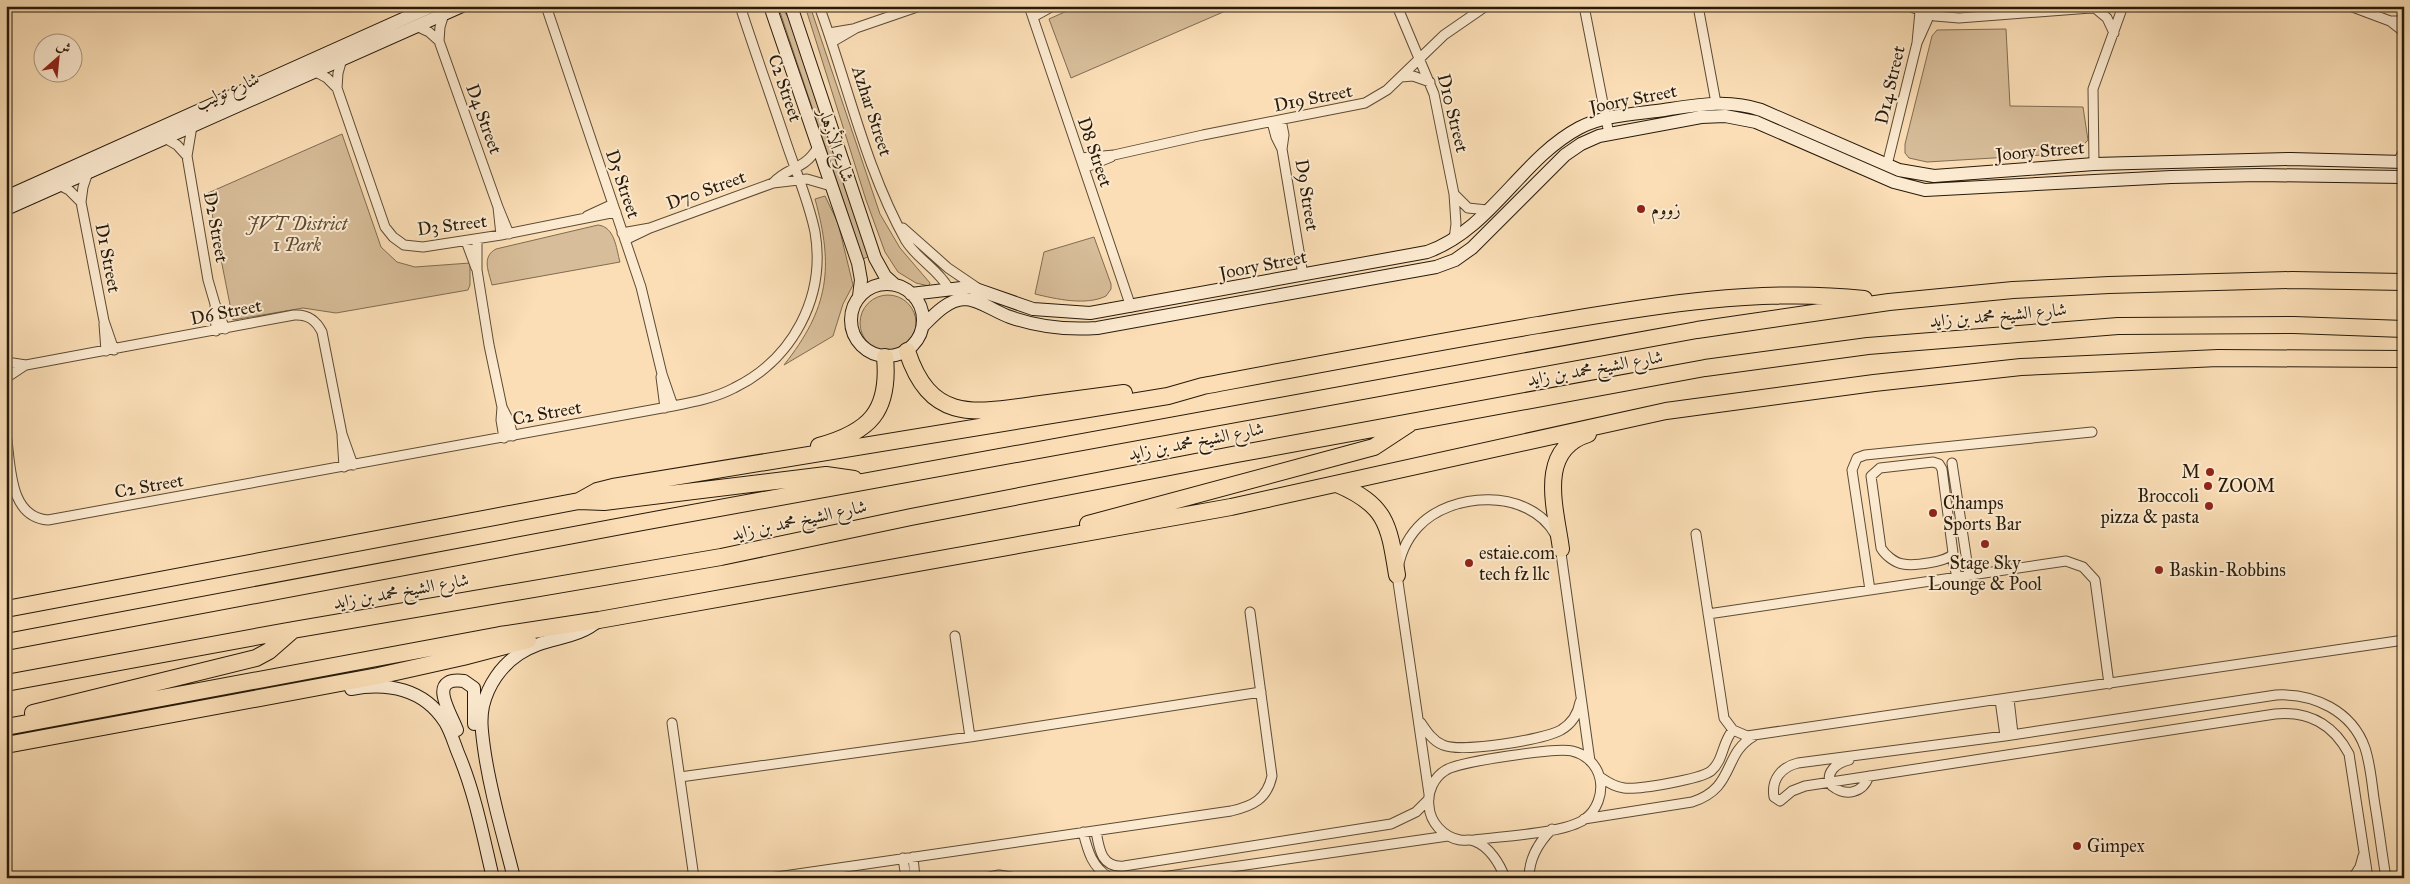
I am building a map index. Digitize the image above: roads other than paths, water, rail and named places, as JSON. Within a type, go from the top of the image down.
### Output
[{"type":"highway","name":"شارع الشيخ محمد بن زايد","points":[[6,642],[1697,330],[1889,302],[2013,290],[2108,284],[2292,280],[2404,282]]},
{"type":"highway","points":[[579,501],[597,491],[613,487],[1168,396],[1203,386],[1503,331],[1695,301],[1807,294],[1889,302]]},
{"type":"highway","name":"شارع الشيخ محمد بن زايد","points":[[6,683],[293,630],[721,557],[911,517],[1706,368],[1868,346],[2118,326],[2404,328]]},
{"type":"highway","points":[[907,351],[914,373],[926,389],[946,404],[971,411],[991,411],[1166,387],[1203,386]]},
{"type":"highway","points":[[737,468],[842,439],[864,426],[880,405],[885,393],[887,380],[885,357]]},
{"type":"highway","points":[[6,727],[490,637],[599,620],[1231,507],[1666,410],[1874,383],[2021,367],[2218,358],[2404,359]]},
{"type":"highway","points":[[2337,358],[2355,366],[2404,371]]},
{"type":"highway","points":[[1561,549],[1552,477],[1560,454],[1578,437],[1666,410]]},
{"type":"highway","points":[[1062,538],[1093,522],[1374,447],[1411,422]]},
{"type":"highway","points":[[6,609],[579,501],[604,502],[826,475],[843,476],[865,482]]},
{"type":"highway","points":[[1337,484],[1364,497],[1377,508],[1391,538],[1398,575]]},
{"type":"highway","points":[[6,745],[307,690],[463,657],[539,636],[574,624]]},
{"type":"highway","points":[[6,720],[256,658],[269,651],[293,630]]},
{"type":"street","name":"شارع توليب","points":[[6,197],[432,6]]},
{"type":"street","name":"شارع توليب","points":[[6,208],[462,6]]},
{"type":"street","name":"D5 Street","points":[[546,6],[641,287],[669,407]]},
{"type":"street","name":"C2 Street","points":[[6,433],[19,503],[31,516],[42,520],[669,407],[715,396],[750,380],[779,356],[801,325],[814,289],[817,251],[812,222],[740,6]]},
{"type":"street","name":"شارع الأزهار","points":[[770,6],[858,263],[861,280],[860,296],[854,303],[850,320],[854,336],[869,352],[885,357]]},
{"type":"street","name":"شارع الأزهار","points":[[791,6],[875,258],[885,276],[895,285],[912,294]]},
{"type":"street","name":"Azhar Street","points":[[819,6],[831,37],[873,168],[887,202],[912,249],[941,277],[949,289]]},
{"type":"street","points":[[831,37],[920,6]]},
{"type":"street","points":[[1033,17],[1053,6]]},
{"type":"street","name":"D10 Street","points":[[1398,6],[1430,82],[1439,112],[1454,194],[1456,224],[1454,239]]},
{"type":"street","name":"D19 Street","points":[[1081,158],[1114,155],[1365,104],[1380,95],[1401,77],[1420,57],[1458,24],[1486,6]]},
{"type":"street","points":[[1584,6],[1608,134]]},
{"type":"street","points":[[1698,6],[1716,103]]},
{"type":"street","points":[[1909,6],[1930,14],[1958,18],[2117,6]]},
{"type":"street","points":[[2047,183],[2055,175],[2084,171],[2094,164],[2092,96],[2123,6]]},
{"type":"street","points":[[2350,6],[2390,21],[2404,32]]},
{"type":"street","name":"D8 Street","points":[[1031,7],[1131,307]]},
{"type":"street","points":[[2095,8],[2107,18],[2114,33]]},
{"type":"street","name":"D14 Street","points":[[1887,165],[1917,43],[1920,11]]},
{"type":"street","name":"D4 Street","points":[[444,14],[440,27],[439,42],[498,207],[505,235]]},
{"type":"street","points":[[1917,43],[1930,14]]},
{"type":"street","points":[[2390,21],[2404,21]]},
{"type":"street","points":[[416,26],[429,32],[439,42]]},
{"type":"street","name":"D3 Street","points":[[342,59],[338,73],[337,88],[389,232],[404,244],[416,248],[477,240],[585,218],[614,208]]},
{"type":"street","points":[[314,71],[327,78],[337,88]]},
{"type":"street","points":[[1401,77],[1413,76],[1430,82]]},
{"type":"street","name":"Joory Street","points":[[912,294],[930,293],[963,286],[978,288],[1033,309],[1070,313],[1104,312],[1427,252],[1454,239],[1563,138],[1588,124],[1606,118],[1716,103],[1739,104],[1761,110],[1887,165],[1910,173],[1934,176],[2094,164],[2402,158]]},
{"type":"street","name":"Joory Street","points":[[923,326],[942,309],[959,300],[975,301],[1002,314],[1042,325],[1076,328],[1108,327],[1426,270],[1450,262],[1472,248],[1565,155],[1581,144],[1608,134],[1701,117],[1735,117],[1756,122],[1914,189],[1941,191],[2047,183],[2251,176],[2404,178]]},
{"type":"street","name":"D9 Street","points":[[1277,121],[1276,137],[1282,149],[1303,275]]},
{"type":"street","name":"D2 Street","points":[[192,126],[187,156],[220,330]]},
{"type":"street","points":[[165,138],[177,145],[187,156]]},
{"type":"street","name":"D70 Street","points":[[773,183],[782,175],[795,170],[808,160],[818,147]]},
{"type":"street","name":"D19 Street","points":[[1084,168],[1114,155]]},
{"type":"street","name":"D1 Street","points":[[88,172],[83,186],[81,202],[110,350]]},
{"type":"street","name":"D70 Street","points":[[624,237],[773,183],[798,179],[816,180],[832,186]]},
{"type":"street","name":"D1 Street","points":[[59,185],[69,190],[81,202]]},
{"type":"street","points":[[1454,194],[1468,208],[1487,210]]},
{"type":"street","name":"Azhar Street","points":[[900,224],[948,268],[978,288]]},
{"type":"street","points":[[477,240],[478,270],[489,345],[508,437]]},
{"type":"street","points":[[466,241],[478,270]]},
{"type":"street","points":[[1254,300],[1265,291],[1293,285],[1303,275]]},
{"type":"street","points":[[860,296],[876,286],[895,285]]},
{"type":"street","points":[[885,357],[907,351],[917,340],[923,326],[921,309],[912,294]]},
{"type":"street","points":[[1002,314],[1008,301]]},
{"type":"street","points":[[1076,328],[1119,316],[1131,307]]},
{"type":"street","name":"D6 Street","points":[[6,364],[26,365],[294,315],[306,316],[316,322],[322,332],[349,466]]},
{"type":"street","points":[[6,364],[8,371],[6,378]]},
{"type":"street","name":"D6 Street","points":[[6,378],[26,365]]},
{"type":"street","points":[[1870,590],[1852,470],[1857,458],[1865,455],[2092,432]]},
{"type":"street","points":[[1952,556],[1947,560],[1906,565],[1898,563],[1884,553],[1880,545],[1871,480],[1872,472],[1876,469],[1933,462],[1940,466],[1956,577]]},
{"type":"street","points":[[1952,463],[1969,575]]},
{"type":"street","points":[[1448,836],[1435,823],[1430,814],[1398,575],[1401,554],[1419,526],[1436,512],[1477,501],[1506,500],[1527,507],[1552,529],[1561,549],[1590,761]]},
{"type":"street","points":[[1696,534],[1722,711],[1728,725],[1733,730],[1747,736],[2401,641]]},
{"type":"street","points":[[1708,614],[2066,561],[2083,567],[2090,572],[2097,588],[2109,684]]},
{"type":"street","points":[[770,878],[1231,811],[1250,806],[1259,801],[1265,794],[1272,776],[1250,612]]},
{"type":"street","points":[[515,875],[486,767],[482,734],[482,711],[490,686],[502,669],[515,656],[533,646],[582,632],[599,620]]},
{"type":"street","points":[[955,636],[970,737]]},
{"type":"street","points":[[486,767],[481,757],[475,732],[476,692],[468,682],[455,680],[445,687],[442,698],[458,734],[493,878]]},
{"type":"street","points":[[307,690],[328,693],[367,686],[382,686],[400,689],[418,696],[433,707],[446,722],[466,769]]},
{"type":"street","points":[[680,777],[970,737],[1261,692]]},
{"type":"street","points":[[2368,878],[2349,754],[2343,743],[2325,724],[2301,714],[2275,714],[1800,787],[1780,801],[1774,797],[1775,782],[1780,773],[1788,766],[2276,695],[2298,695],[2319,701],[2346,719],[2364,746],[2370,768],[2386,878]]},
{"type":"street","points":[[1418,719],[1431,737],[1442,745],[1472,748],[1556,732],[1573,718],[1581,698]]},
{"type":"street","points":[[2004,699],[2009,735]]},
{"type":"street","points":[[672,723],[694,878]]},
{"type":"street","points":[[1096,830],[1102,857],[1110,864],[1124,866],[1391,824],[1416,812],[1429,796],[1433,785],[1445,771],[1463,764],[1565,749],[1583,755],[1590,761],[1600,777],[1619,787],[1633,789],[1706,774],[1720,759],[1725,742],[1733,730]]},
{"type":"street","points":[[1155,878],[1448,836],[1465,841],[1552,830],[1584,820],[1692,802],[1707,796],[1724,779],[1740,747],[1754,736]]},
{"type":"street","points":[[1860,755],[1836,765],[1830,773],[1830,782],[1841,792],[1851,793],[1861,789],[1869,776]]},
{"type":"street","points":[[1584,820],[1592,813],[1600,796],[1600,777]]},
{"type":"street","points":[[1529,878],[1531,860],[1536,848],[1552,830]]},
{"type":"street","points":[[1083,832],[1092,861],[1103,874],[1110,878]]},
{"type":"street","points":[[1474,840],[1496,860],[1505,878]]},
{"type":"street","points":[[2353,878],[2360,867],[2364,850]]},
{"type":"street","points":[[906,878],[908,858]]},
{"type":"street","points":[[908,858],[915,878]]},
{"type":"street","points":[[985,878],[1000,875],[1016,878]]},
{"type":"place","name":"زووم","points":[[1641,209]]},
{"type":"place","name":"M","points":[[2210,472]]},
{"type":"place","name":"ZOOM","points":[[2208,486]]},
{"type":"place","name":"Broccoli pizza & pasta","points":[[2209,506]]},
{"type":"place","name":"Champs Sports Bar","points":[[1933,513]]},
{"type":"place","name":"Stage Sky Lounge & Pool","points":[[1985,544]]},
{"type":"place","name":"estaie.com tech fz llc","points":[[1469,563]]},
{"type":"place","name":"Baskin-Robbins","points":[[2159,570]]},
{"type":"place","name":"Gimpex","points":[[2077,846]]},
{"type":"park label","name":"JVT District 1 Park","points":[[297,234]]}]
